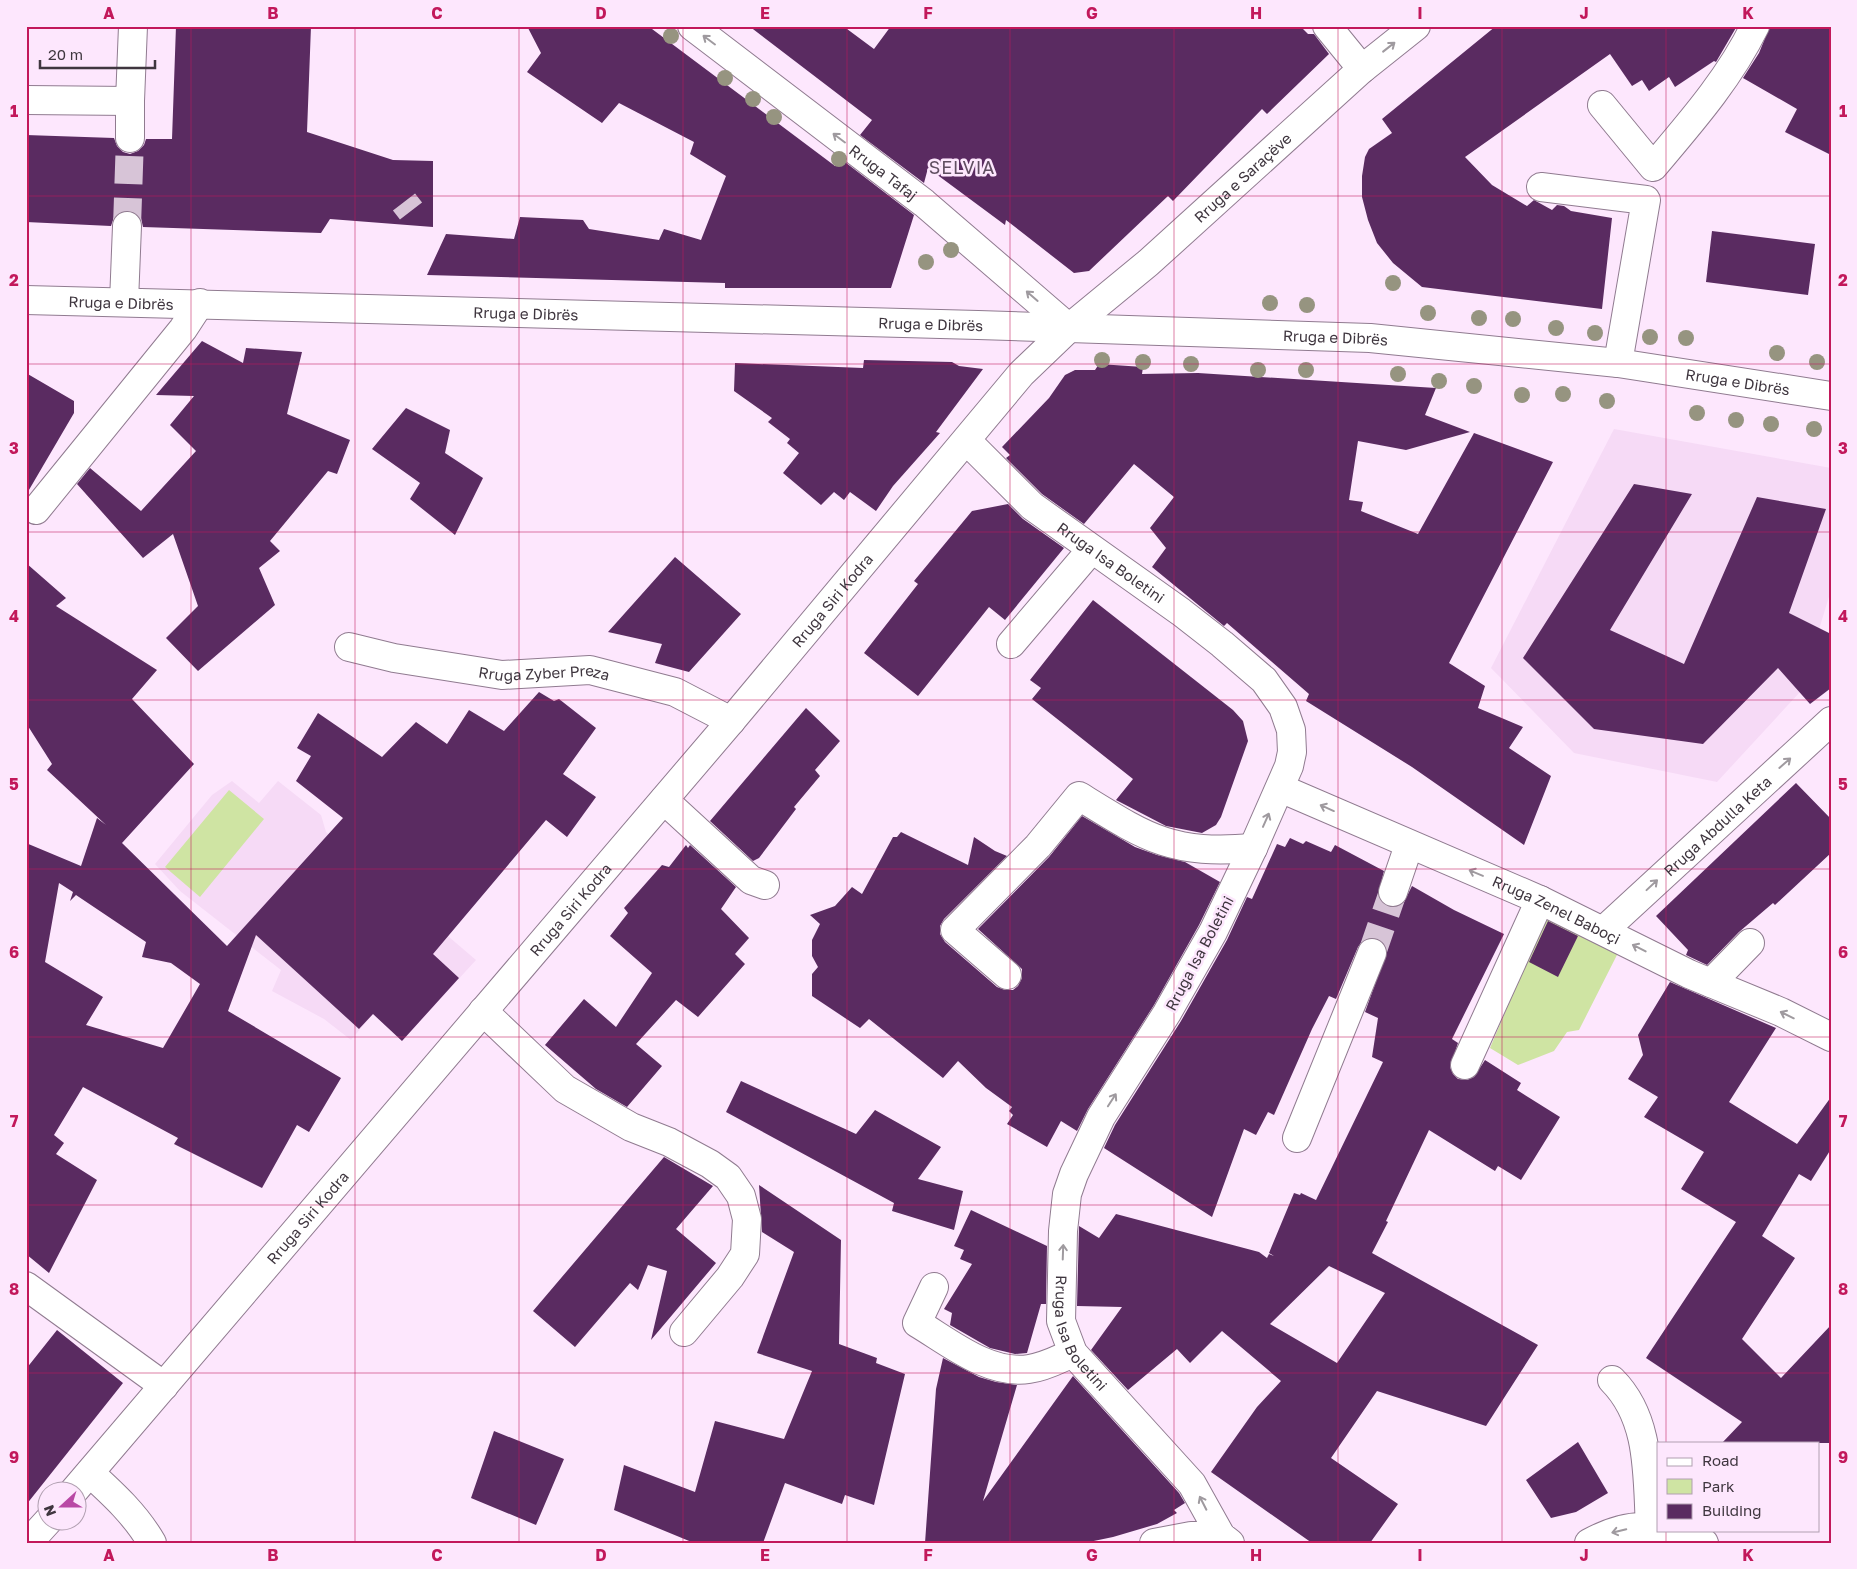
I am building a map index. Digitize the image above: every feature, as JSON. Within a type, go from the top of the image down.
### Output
[{"type":"street","points":[[130,138],[133,26]]},
{"type":"street","name":"Rruga Tafaj","points":[[692,26],[924,203],[1069,328]]},
{"type":"street","points":[[1328,26],[1362,69]]},
{"type":"street","name":"Rruga e Saraçëve","points":[[1069,328],[1148,263],[1362,69],[1416,26]]},
{"type":"street","points":[[1602,105],[1653,167],[1716,91],[1740,57],[1755,26]]},
{"type":"street","points":[[26,100],[130,102]]},
{"type":"street","points":[[1541,188],[1646,200],[1618,364]]},
{"type":"street","points":[[124,302],[127,226]]},
{"type":"street","name":"Rruga e Dibrës","points":[[26,300],[200,303],[1370,338],[1618,364],[1831,396]]},
{"type":"street","points":[[36,510],[183,329],[200,303]]},
{"type":"street","name":"Rruga Siri Kodra","points":[[81,1482],[731,721],[967,441],[1020,374],[1069,328]]},
{"type":"street","name":"Rruga Isa Boletini","points":[[967,441],[1032,506],[1222,644],[1269,687],[1283,707],[1291,730],[1292,752],[1280,788],[1253,848],[1190,973],[1101,1117],[1074,1174],[1066,1204],[1061,1320],[1073,1353],[1192,1484],[1226,1539]]},
{"type":"street","points":[[1011,644],[1092,550]]},
{"type":"street","name":"Rruga Zyber Preza","points":[[349,647],[394,658],[502,675],[590,670],[675,692],[731,721]]},
{"type":"street","name":"Rruga Abdulla Keta","points":[[1604,930],[1831,721]]},
{"type":"street","name":"Rruga Zenel Baboçi","points":[[1280,788],[1540,900],[1711,983],[1781,1012],[1831,1037]]},
{"type":"street","points":[[1007,975],[955,930],[1038,846],[1079,796],[1136,831],[1156,840],[1178,846],[1210,850],[1253,848]]},
{"type":"street","points":[[664,800],[751,880],[765,885]]},
{"type":"street","points":[[1393,892],[1409,845]]},
{"type":"street","points":[[1465,1065],[1540,900]]},
{"type":"street","points":[[1711,983],[1750,942]]},
{"type":"street","points":[[1297,1138],[1372,953]]},
{"type":"street","points":[[483,1011],[565,1088],[631,1127],[669,1142],[710,1164],[728,1177],[741,1196],[747,1219],[744,1254],[730,1277],[684,1332]]},
{"type":"street","points":[[26,1286],[164,1386]]},
{"type":"street","points":[[934,1287],[917,1322],[972,1356],[997,1366],[1026,1369],[1044,1366],[1073,1353]]},
{"type":"street","points":[[1612,1380],[1624,1392],[1639,1422],[1657,1523]]},
{"type":"street","points":[[88,1486],[126,1508],[143,1527],[152,1543]]},
{"type":"street","points":[[1589,1543],[1604,1535],[1633,1528],[1657,1529]]},
{"type":"street","points":[[1668,1532],[1704,1543]]},
{"type":"street","points":[[1154,1543],[1191,1536],[1226,1539]]},
{"type":"shaded area","points":[[1614,429],[1831,468],[1831,590],[1800,692],[1717,782],[1574,753],[1491,668]]},
{"type":"shaded area","points":[[232,781],[259,803],[278,781],[321,815],[326,832],[476,960],[402,1041],[373,1014],[351,1040],[324,1019],[272,991],[281,970],[180,891],[155,864],[212,795]]},
{"type":"green space","points":[[229,790],[264,819],[200,897],[165,867]]},
{"type":"green space","points":[[1547,913],[1619,951],[1579,1030],[1567,1032],[1554,1051],[1518,1065],[1490,1048]]},
{"type":"building","points":[[176,26],[311,26],[307,132],[393,160],[433,161],[433,227],[330,219],[321,233],[143,227],[141,218],[127,210],[119,212],[114,217],[111,226],[26,222],[26,135],[114,138],[117,146],[123,152],[130,154],[138,151],[144,145],[146,139],[172,139]]},
{"type":"building","points":[[527,26],[648,26],[835,166],[841,159],[914,215],[891,288],[725,288],[725,283],[427,275],[446,234],[514,239],[520,217],[583,220],[589,229],[659,240],[664,229],[701,240],[726,176],[690,154],[694,142],[619,103],[602,123],[527,72],[541,53]]},
{"type":"building","points":[[749,26],[843,26],[874,49],[891,26],[1300,26],[1308,34],[1314,34],[1329,54],[1267,114],[1262,109],[1173,201],[1168,196],[1089,271],[1074,273],[1006,220],[1005,225],[928,168],[924,183],[860,135],[872,120]]},
{"type":"building","points":[[1496,26],[1737,26],[1716,62],[1714,61],[1675,87],[1669,77],[1649,91],[1642,80],[1632,86],[1610,54],[1465,157],[1492,185],[1527,206],[1534,200],[1552,210],[1557,205],[1564,206],[1571,211],[1612,218],[1602,309],[1422,287],[1393,263],[1377,243],[1368,220],[1362,197],[1362,176],[1365,157],[1369,149],[1392,133],[1382,119]]},
{"type":"building","points":[[1770,26],[1831,26],[1831,155],[1785,132],[1797,109],[1743,78],[1759,53]]},
{"type":"building","points":[[1712,231],[1815,244],[1808,295],[1706,282]]},
{"type":"building","points":[[202,341],[243,363],[246,348],[302,352],[287,414],[350,440],[337,474],[328,471],[270,541],[280,551],[259,568],[275,605],[198,671],[166,638],[198,606],[173,534],[143,558],[77,484],[90,468],[141,511],[196,451],[170,425],[194,396],[156,395]]},
{"type":"building","points":[[864,360],[952,362],[959,366],[983,369],[936,432],[940,433],[893,486],[876,511],[850,492],[844,500],[834,492],[821,505],[783,473],[799,453],[787,443],[790,439],[768,422],[772,418],[734,391],[735,363],[863,368]]},
{"type":"building","points":[[1099,364],[1143,367],[1142,374],[1198,373],[1436,388],[1425,415],[1470,432],[1406,450],[1358,441],[1349,500],[1363,502],[1361,511],[1418,534],[1474,433],[1553,462],[1449,663],[1485,686],[1478,708],[1523,727],[1509,748],[1551,776],[1524,845],[1412,767],[1306,701],[1309,694],[1227,623],[1224,626],[1152,567],[1166,548],[1150,528],[1174,497],[1134,464],[1084,524],[1042,494],[1006,458],[1010,455],[1002,447],[1049,398],[1065,375],[1075,370],[1095,370]]},
{"type":"building","points":[[26,373],[74,401],[74,413],[26,495]]},
{"type":"building","points":[[406,408],[450,430],[445,453],[483,478],[455,535],[410,499],[420,483],[372,449]]},
{"type":"building","points":[[1634,484],[1692,494],[1610,630],[1684,664],[1757,497],[1826,509],[1789,613],[1831,634],[1831,688],[1810,704],[1778,668],[1703,744],[1594,729],[1523,658]]},
{"type":"building","points":[[1008,504],[1023,519],[1064,548],[1005,620],[989,607],[918,696],[864,653],[918,584],[914,581],[972,511]]},
{"type":"building","points":[[675,557],[741,614],[689,672],[655,663],[662,644],[608,632]]},
{"type":"building","points":[[26,563],[66,598],[56,606],[157,670],[132,699],[194,764],[122,843],[227,946],[343,818],[296,781],[311,756],[297,748],[318,713],[382,757],[416,722],[447,744],[469,710],[504,731],[539,692],[554,701],[559,699],[596,728],[563,774],[596,797],[567,837],[546,820],[433,954],[459,978],[402,1041],[373,1014],[359,1029],[256,935],[228,1011],[341,1078],[309,1132],[297,1125],[262,1188],[174,1144],[178,1138],[83,1087],[54,1135],[64,1143],[56,1154],[97,1180],[49,1273],[26,1254],[26,843],[81,866],[97,818],[106,825],[47,770],[52,764],[26,723]],"holes":[[[59,883],[73,892],[70,901],[76,895],[146,942],[142,957],[171,963],[200,984],[163,1048],[86,1025],[103,997],[45,962]]]},
{"type":"building","points":[[1093,600],[1233,710],[1243,721],[1248,741],[1221,817],[1216,825],[1202,833],[1166,826],[1116,800],[1133,779],[1032,699],[1041,688],[1030,680]]},
{"type":"building","points":[[806,708],[840,741],[815,770],[820,776],[794,807],[796,809],[759,858],[753,861],[710,821]]},
{"type":"building","points":[[1796,783],[1831,819],[1831,853],[1775,905],[1773,903],[1739,932],[1707,965],[1686,955],[1688,950],[1656,916]]},
{"type":"building","points":[[1082,816],[1135,847],[1185,862],[1220,882],[1199,925],[1154,1005],[1088,1109],[1077,1131],[1061,1121],[1047,1147],[1007,1124],[1013,1115],[1009,1111],[1012,1107],[986,1088],[958,1061],[943,1078],[869,1019],[860,1028],[812,996],[812,974],[818,967],[812,956],[812,940],[820,924],[810,915],[835,906],[852,887],[862,894],[893,837],[897,837],[901,832],[968,865],[974,837],[995,851],[1007,856],[944,919],[940,926],[940,934],[945,942],[997,987],[1013,990],[1018,986],[1022,978],[1022,969],[978,929],[1049,857]]},
{"type":"building","points":[[1290,838],[1303,844],[1306,841],[1331,852],[1335,845],[1384,871],[1378,895],[1381,902],[1388,907],[1396,907],[1403,904],[1412,886],[1454,910],[1504,934],[1452,1039],[1458,1043],[1450,1067],[1458,1079],[1467,1080],[1474,1077],[1485,1060],[1521,1083],[1517,1090],[1560,1117],[1521,1180],[1498,1166],[1495,1171],[1429,1130],[1386,1221],[1388,1222],[1372,1253],[1538,1345],[1486,1426],[1377,1391],[1331,1458],[1398,1504],[1370,1543],[1312,1543],[1211,1472],[1257,1407],[1281,1381],[1222,1331],[1190,1363],[1177,1349],[1128,1390],[1091,1350],[1122,1307],[1077,1306],[1079,1226],[1099,1238],[1116,1214],[1259,1252],[1267,1258],[1269,1254],[1274,1256],[1269,1253],[1294,1193],[1300,1195],[1301,1193],[1316,1200],[1383,1062],[1372,1057],[1378,1018],[1365,1012],[1387,951],[1384,943],[1378,939],[1370,938],[1363,940],[1358,947],[1336,999],[1329,996],[1312,1029],[1274,1115],[1268,1112],[1256,1135],[1244,1129],[1212,1217],[1104,1148],[1115,1125],[1181,1021],[1227,940],[1247,897],[1252,899],[1277,844],[1285,847]],"holes":[[[1329,1266],[1385,1293],[1337,1363],[1270,1324]]]},
{"type":"building","points":[[686,845],[688,848],[690,845],[736,887],[721,909],[749,938],[735,954],[745,964],[698,1017],[676,1000],[636,1044],[662,1066],[627,1107],[596,1089],[545,1045],[584,999],[616,1027],[652,973],[610,936],[628,913],[624,908],[662,865],[669,867]]},
{"type":"building","points":[[1548,921],[1578,936],[1558,977],[1529,962]]},
{"type":"building","points":[[1670,982],[1776,1028],[1729,1102],[1797,1144],[1831,1097],[1831,1149],[1811,1181],[1799,1174],[1762,1236],[1795,1258],[1742,1339],[1781,1378],[1831,1325],[1831,1443],[1723,1442],[1742,1422],[1646,1358],[1736,1222],[1681,1189],[1704,1152],[1644,1117],[1658,1097],[1628,1079],[1643,1055],[1638,1035]]},
{"type":"building","points":[[741,1081],[856,1134],[875,1110],[941,1147],[918,1179],[963,1191],[954,1230],[892,1211],[894,1203],[726,1112]]},
{"type":"building","points":[[664,1157],[713,1186],[676,1229],[716,1263],[651,1340],[667,1271],[648,1265],[638,1290],[630,1283],[575,1347],[533,1311]]},
{"type":"building","points":[[759,1185],[841,1240],[839,1344],[877,1358],[876,1363],[905,1374],[874,1505],[845,1495],[842,1504],[785,1483],[763,1543],[694,1543],[614,1510],[624,1465],[695,1492],[715,1421],[784,1439],[812,1371],[757,1353],[794,1252],[762,1232]]},
{"type":"building","points":[[971,1210],[1047,1246],[1046,1304],[1041,1304],[1027,1353],[1015,1354],[990,1348],[950,1325],[952,1313],[944,1309],[972,1264],[960,1259],[964,1250],[954,1246]]},
{"type":"building","points":[[57,1330],[123,1383],[44,1482],[38,1482],[38,1490],[26,1505],[26,1369]]},
{"type":"building","points":[[943,1358],[979,1377],[1017,1385],[983,1501],[1073,1376],[1179,1493],[1185,1503],[1174,1510],[1177,1513],[1157,1524],[1084,1543],[925,1543],[936,1389]]},
{"type":"building","points":[[494,1431],[564,1459],[536,1525],[471,1498]]},
{"type":"building","points":[[1578,1442],[1608,1493],[1576,1512],[1551,1518],[1526,1480]]},
{"type":"tunnel","points":[[127,226],[130,138]]},
{"type":"tunnel","points":[[404,202],[411,211]]},
{"type":"tunnel","points":[[1372,953],[1393,892]]},
{"type":"district","name":"SELVIA","points":[[962,167]]}]
